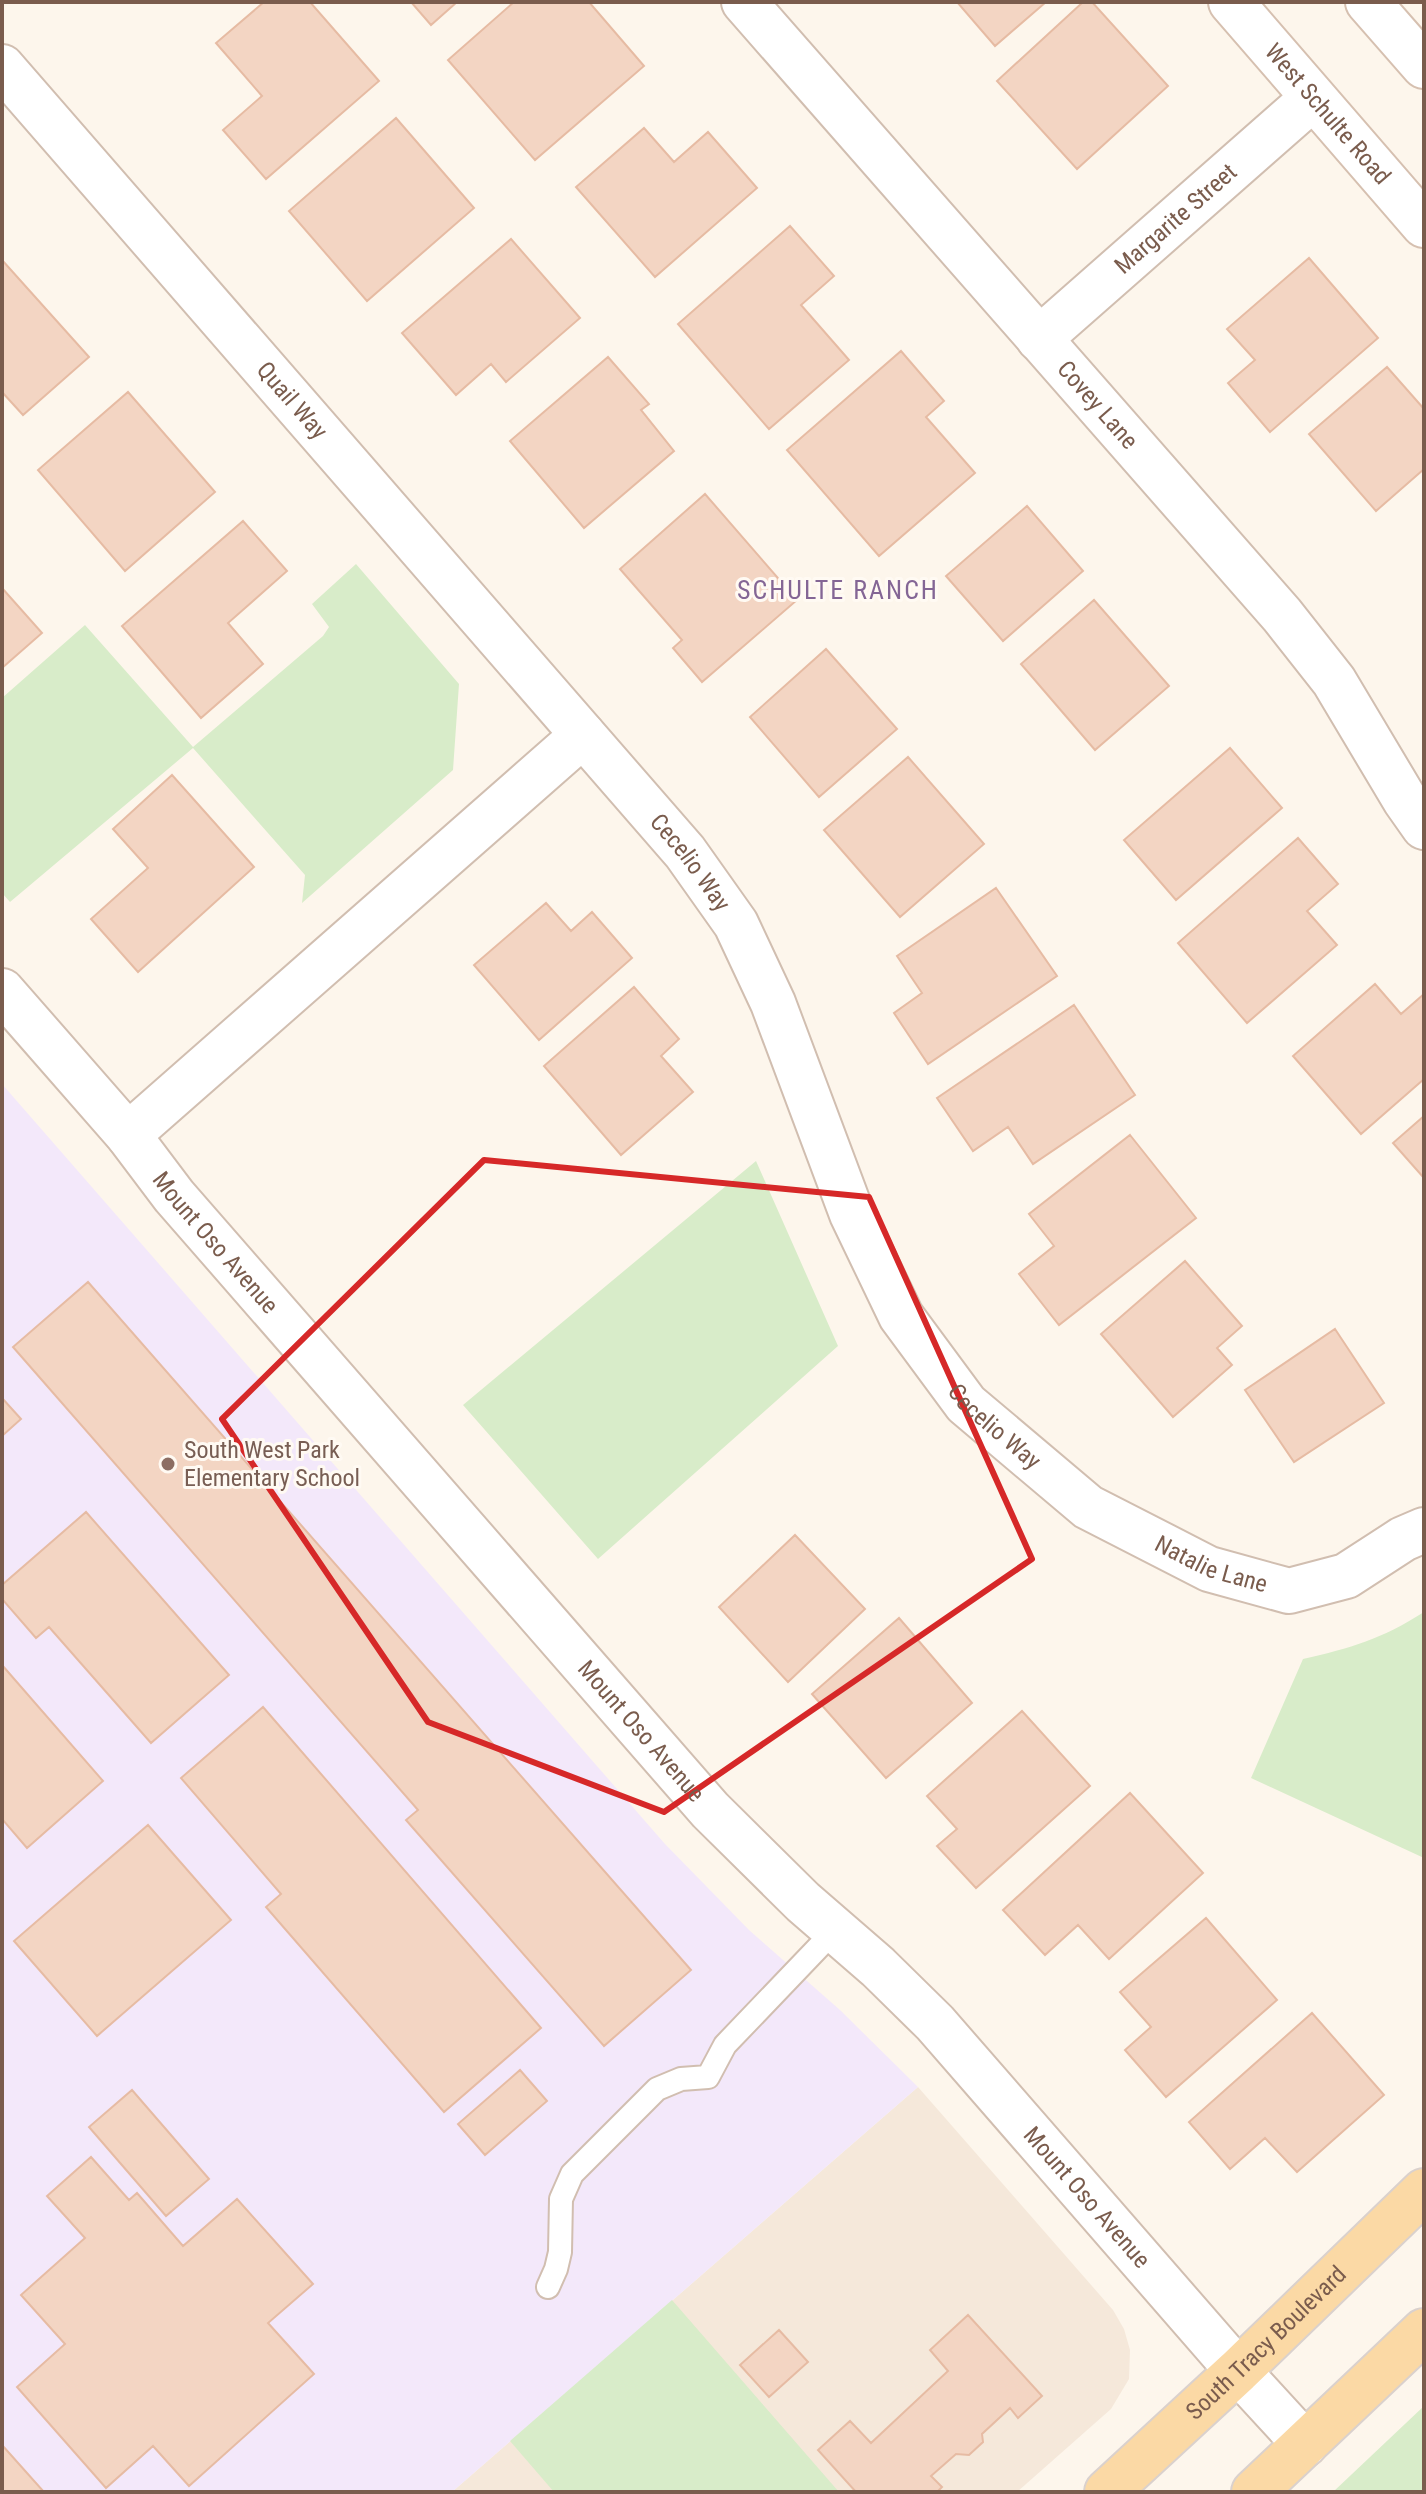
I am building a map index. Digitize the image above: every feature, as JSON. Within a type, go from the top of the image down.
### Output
[{"type":"main road","name":"South Tracy Boulevard","points":[[1107,2492],[1238,2371],[1424,2191]]},
{"type":"main road","points":[[1254,2492],[1424,2331]]},
{"type":"street","name":"Covey Lane","points":[[744,2],[1282,615],[1334,681],[1424,827]]},
{"type":"street","name":"West Schulte Road","points":[[1231,2],[1424,225]]},
{"type":"street","points":[[1368,2],[1424,66]]},
{"type":"street","name":"Quail Way","points":[[2,67],[583,735]]},
{"type":"street","name":"Margarite Street","points":[[1039,339],[1313,98]]},
{"type":"street","points":[[128,1135],[583,735]]},
{"type":"street","name":"Cecelio Way","points":[[583,735],[685,852],[736,924],[773,1003],[852,1214],[901,1316],[966,1404],[1088,1507]]},
{"type":"street","name":"Mount Oso Avenue","points":[[2,991],[128,1135],[174,1196],[710,1810],[780,1881],[878,1967],[935,2023],[1305,2444]]},
{"type":"street","name":"Natalie Lane","points":[[1088,1507],[1209,1569],[1289,1591],[1346,1576],[1403,1539],[1424,1530]]},
{"type":"lane","points":[[548,2287],[560,2252],[561,2199],[572,2174],[657,2089],[681,2079],[708,2077],[725,2045],[835,1930]]},
{"type":"highlighted area","points":[[484,1160],[869,1197],[1032,1559],[664,1812],[428,1722],[222,1419]]},
{"type":"shaded area","name":"South West Park Elementary School","points":[[2,1084],[665,1844],[749,1930],[840,2010],[918,2087],[452,2492],[2,2492]]},
{"type":"shaded area","points":[[918,2087],[1113,2310],[1124,2329],[1130,2350],[1129,2379],[1111,2409],[1017,2492],[452,2492]]},
{"type":"green space","points":[[356,564],[459,684],[453,770],[302,903],[305,875],[193,748],[10,902],[2,893],[2,698],[85,625],[193,747],[323,636],[329,627],[312,604]]},
{"type":"green space","points":[[756,1161],[838,1346],[598,1559],[463,1405]]},
{"type":"green space","points":[[1424,1612],[1424,1858],[1251,1778],[1303,1659],[1366,1642]]},
{"type":"green space","points":[[672,2300],[839,2492],[554,2492],[510,2441]]},
{"type":"green space","points":[[1424,2406],[1424,2489],[1421,2492],[1333,2492]]},
{"type":"building","points":[[264,2],[310,2],[379,81],[266,179],[223,130],[262,96],[216,43]]},
{"type":"building","points":[[411,2],[457,2],[431,25]]},
{"type":"building","points":[[514,2],[589,2],[644,66],[535,160],[448,60]]},
{"type":"building","points":[[957,2],[1046,2],[995,46]]},
{"type":"building","points":[[1083,2],[1092,2],[1168,86],[1077,169],[997,81]]},
{"type":"building","points":[[396,118],[474,208],[367,301],[289,211]]},
{"type":"building","points":[[644,128],[674,162],[708,132],[757,188],[655,277],[576,187]]},
{"type":"building","points":[[790,226],[834,276],[801,305],[849,360],[769,429],[678,324]]},
{"type":"building","points":[[511,239],[580,318],[506,382],[491,364],[456,395],[402,333]]},
{"type":"building","points":[[1309,258],[1378,338],[1270,432],[1228,383],[1255,360],[1227,329]]},
{"type":"building","points":[[2,260],[89,357],[23,415],[2,392]]},
{"type":"building","points":[[901,351],[944,401],[926,417],[975,473],[879,556],[787,450]]},
{"type":"building","points":[[608,357],[649,404],[641,410],[674,451],[584,528],[510,441]]},
{"type":"building","points":[[1387,367],[1424,409],[1424,469],[1376,511],[1309,434]]},
{"type":"building","points":[[128,392],[215,492],[125,571],[38,470]]},
{"type":"building","points":[[705,494],[797,600],[702,682],[673,648],[682,640],[620,569]]},
{"type":"building","points":[[1027,506],[1083,571],[1003,641],[946,576]]},
{"type":"building","points":[[243,521],[287,571],[228,623],[263,664],[201,718],[122,626]]},
{"type":"building","points":[[2,588],[42,633],[2,668]]},
{"type":"building","points":[[1094,600],[1169,686],[1095,750],[1021,664]]},
{"type":"building","points":[[826,649],[897,729],[819,797],[750,717]]},
{"type":"building","points":[[1230,748],[1282,808],[1176,900],[1124,840]]},
{"type":"building","points":[[908,757],[984,844],[900,917],[824,830]]},
{"type":"building","points":[[172,775],[254,867],[138,972],[91,919],[148,868],[113,829]]},
{"type":"building","points":[[1298,838],[1338,884],[1307,911],[1337,945],[1247,1023],[1178,943]]},
{"type":"building","points":[[996,888],[1057,976],[928,1064],[894,1013],[922,993],[897,956]]},
{"type":"building","points":[[546,903],[571,931],[592,912],[632,958],[539,1040],[474,965]]},
{"type":"building","points":[[1375,984],[1401,1014],[1424,994],[1424,1079],[1361,1134],[1293,1056]]},
{"type":"building","points":[[634,987],[679,1039],[661,1056],[693,1092],[621,1155],[544,1066]]},
{"type":"building","points":[[1074,1005],[1135,1095],[1033,1164],[1008,1127],[973,1151],[937,1098]]},
{"type":"building","points":[[1424,1116],[1424,1178],[1393,1143]]},
{"type":"building","points":[[1130,1135],[1196,1218],[1059,1325],[1019,1274],[1054,1246],[1029,1214]]},
{"type":"building","points":[[1185,1261],[1242,1326],[1217,1348],[1232,1365],[1173,1417],[1101,1334]]},
{"type":"building","points":[[88,1282],[691,1970],[604,2046],[406,1820],[418,1810],[13,1347]]},
{"type":"building","points":[[1335,1329],[1384,1403],[1294,1462],[1245,1390]]},
{"type":"building","points":[[2,1398],[21,1419],[2,1436]]},
{"type":"building","points":[[86,1512],[229,1675],[151,1743],[49,1627],[36,1638],[2,1599],[2,1585]]},
{"type":"building","points":[[795,1535],[865,1609],[788,1682],[719,1607]]},
{"type":"building","points":[[899,1618],[972,1703],[886,1778],[812,1694]]},
{"type":"building","points":[[2,1665],[103,1781],[27,1848],[2,1819]]},
{"type":"building","points":[[263,1707],[541,2028],[444,2112],[266,1907],[281,1894],[181,1778]]},
{"type":"building","points":[[1022,1711],[1090,1786],[976,1888],[937,1846],[957,1829],[927,1796]]},
{"type":"building","points":[[1130,1793],[1203,1873],[1109,1959],[1078,1925],[1045,1955],[1003,1910]]},
{"type":"building","points":[[148,1825],[231,1920],[97,2036],[14,1941]]},
{"type":"building","points":[[1206,1918],[1277,2000],[1166,2097],[1125,2050],[1151,2027],[1120,1992]]},
{"type":"building","points":[[1312,2013],[1384,2095],[1297,2172],[1265,2138],[1230,2169],[1189,2122]]},
{"type":"building","points":[[520,2070],[547,2101],[485,2155],[458,2124]]},
{"type":"building","points":[[132,2090],[209,2179],[166,2216],[89,2127]]},
{"type":"building","points":[[91,2157],[129,2200],[137,2193],[183,2246],[237,2199],[313,2284],[268,2323],[314,2374],[189,2486],[153,2446],[106,2488],[17,2387],[65,2344],[21,2295],[85,2238],[47,2196]]},
{"type":"building","points":[[968,2315],[1042,2396],[1018,2418],[1010,2408],[982,2434],[983,2442],[969,2455],[956,2454],[931,2476],[942,2487],[937,2492],[856,2492],[818,2450],[850,2421],[871,2443],[948,2371],[930,2350]]},
{"type":"building","points":[[779,2330],[808,2362],[769,2397],[740,2365]]},
{"type":"building","points":[[2,2445],[44,2492],[2,2492]]},
{"type":"place","name":"South West Park Elementary School","points":[[168,1464]]},
{"type":"district","name":"SCHULTE RANCH","points":[[838,590]]}]
